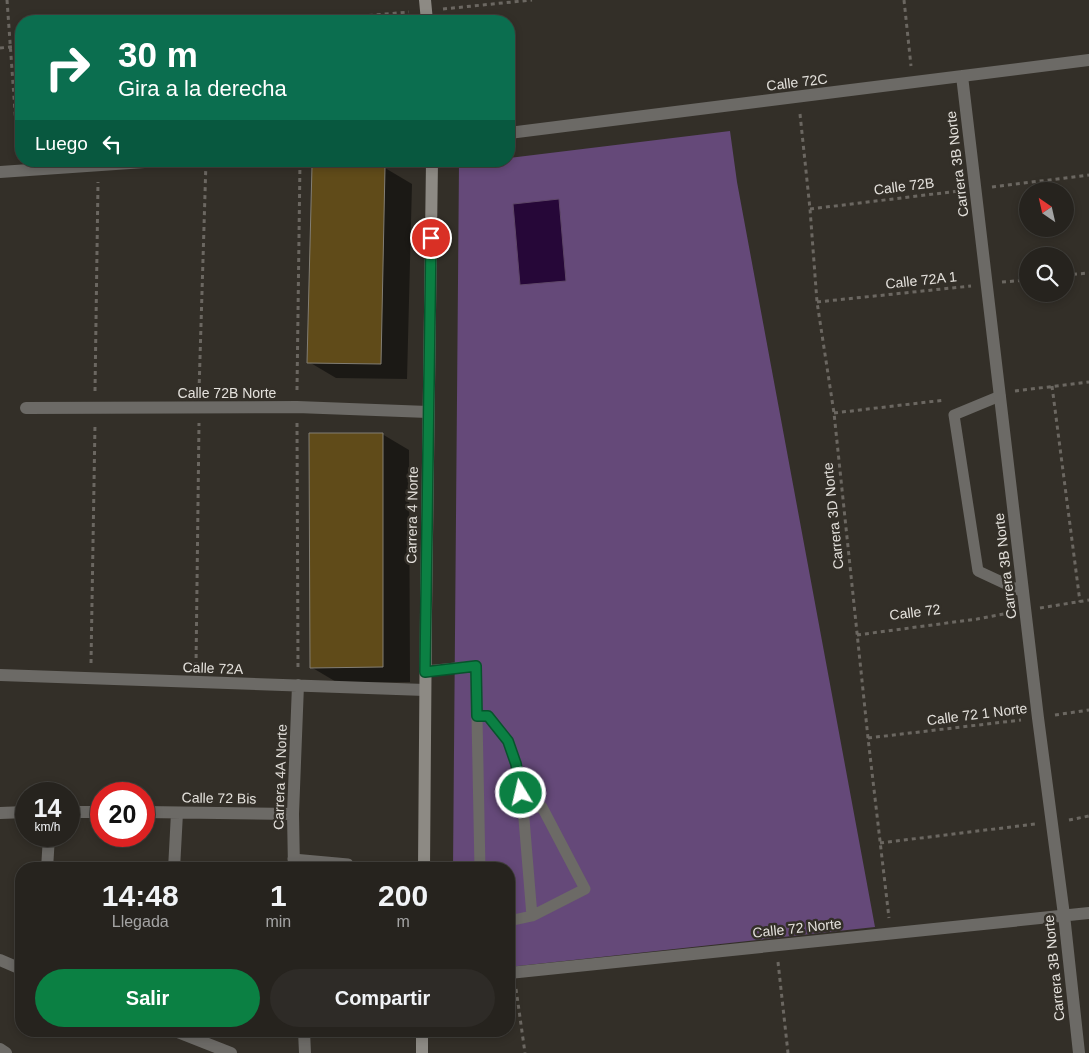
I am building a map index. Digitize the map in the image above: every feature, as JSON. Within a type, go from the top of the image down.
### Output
[{"type":"street","points":[[425,0],[426,15]]},
{"type":"street","name":"Calle 72C","points":[[515,132],[1089,60]]},
{"type":"street","name":"Carrera 3B Norte","points":[[962,76],[1038,718],[1064,915],[1079,1053]]},
{"type":"street","points":[[0,172],[75,167]]},
{"type":"street","name":"Carrera 4 Norte","points":[[424,862],[432,167]]},
{"type":"street","name":"Calle 72B Norte","points":[[26,408],[297,407],[428,412]]},
{"type":"street","name":"Calle 72A","points":[[0,675],[425,690]]},
{"type":"street","name":"Carrera 4A Norte","points":[[294,862],[293,814],[298,685]]},
{"type":"street","points":[[0,812],[15,812]]},
{"type":"street","name":"Calle 72 Bis","points":[[155,812],[293,814]]},
{"type":"street","points":[[174,862],[177,813]]},
{"type":"street","points":[[47,862],[48,847]]},
{"type":"street","name":"Calle 72 Norte","points":[[515,973],[1089,913]]},
{"type":"street","points":[[0,960],[15,966]]},
{"type":"street","points":[[190,1037],[231,1053]]},
{"type":"street","points":[[304,1037],[305,1053]]},
{"type":"street","points":[[422,1037],[422,1053]]},
{"type":"street","points":[[0,1050],[6,1053]]},
{"type":"lane","points":[[1000,396],[954,416],[978,571],[1023,592]]},
{"type":"lane","points":[[425,672],[476,666],[480,862]]},
{"type":"lane","points":[[477,716],[488,716],[508,741],[516,764],[523,807],[532,916]]},
{"type":"lane","points":[[515,920],[532,916],[585,888],[542,807],[523,807]]},
{"type":"path","points":[[7,0],[15,116]]},
{"type":"path","points":[[440,9],[532,0]]},
{"type":"path","points":[[904,0],[912,82]]},
{"type":"path","points":[[374,15],[409,12]]},
{"type":"path","points":[[0,48],[15,47]]},
{"type":"path","name":"Carrera 3D Norte","points":[[798,96],[818,302],[834,413],[868,738],[891,933]]},
{"type":"path","points":[[19,167],[19,171]]},
{"type":"path","name":"Calle 72B","points":[[810,209],[1089,175]]},
{"type":"path","points":[[1074,275],[1089,273]]},
{"type":"path","name":"Calle 72A 1","points":[[818,302],[1019,281]]},
{"type":"path","points":[[1052,386],[1080,602]]},
{"type":"path","name":"Calle 72","points":[[857,635],[978,619]]},
{"type":"path","name":"Calle 72 1 Norte","points":[[868,738],[1038,718],[1089,710]]},
{"type":"path","points":[[880,843],[1089,816]]},
{"type":"path","points":[[776,945],[788,1053]]},
{"type":"path","points":[[515,996],[525,1053]]},
{"type":"shaded area","points":[[730,131],[737,182],[875,927],[515,966],[515,862],[453,862],[459,167],[515,167],[515,157]]},
{"type":"shaded area","points":[[559,199],[566,281],[520,285],[513,204]]},
{"type":"building","points":[[312,167],[385,167],[381,364],[307,363]]},
{"type":"building","points":[[309,433],[383,433],[383,667],[310,668]]},
{"type":"route","points":[[431,238],[425,672],[476,666],[477,716],[488,716],[508,741],[516,764],[521,793]]}]
